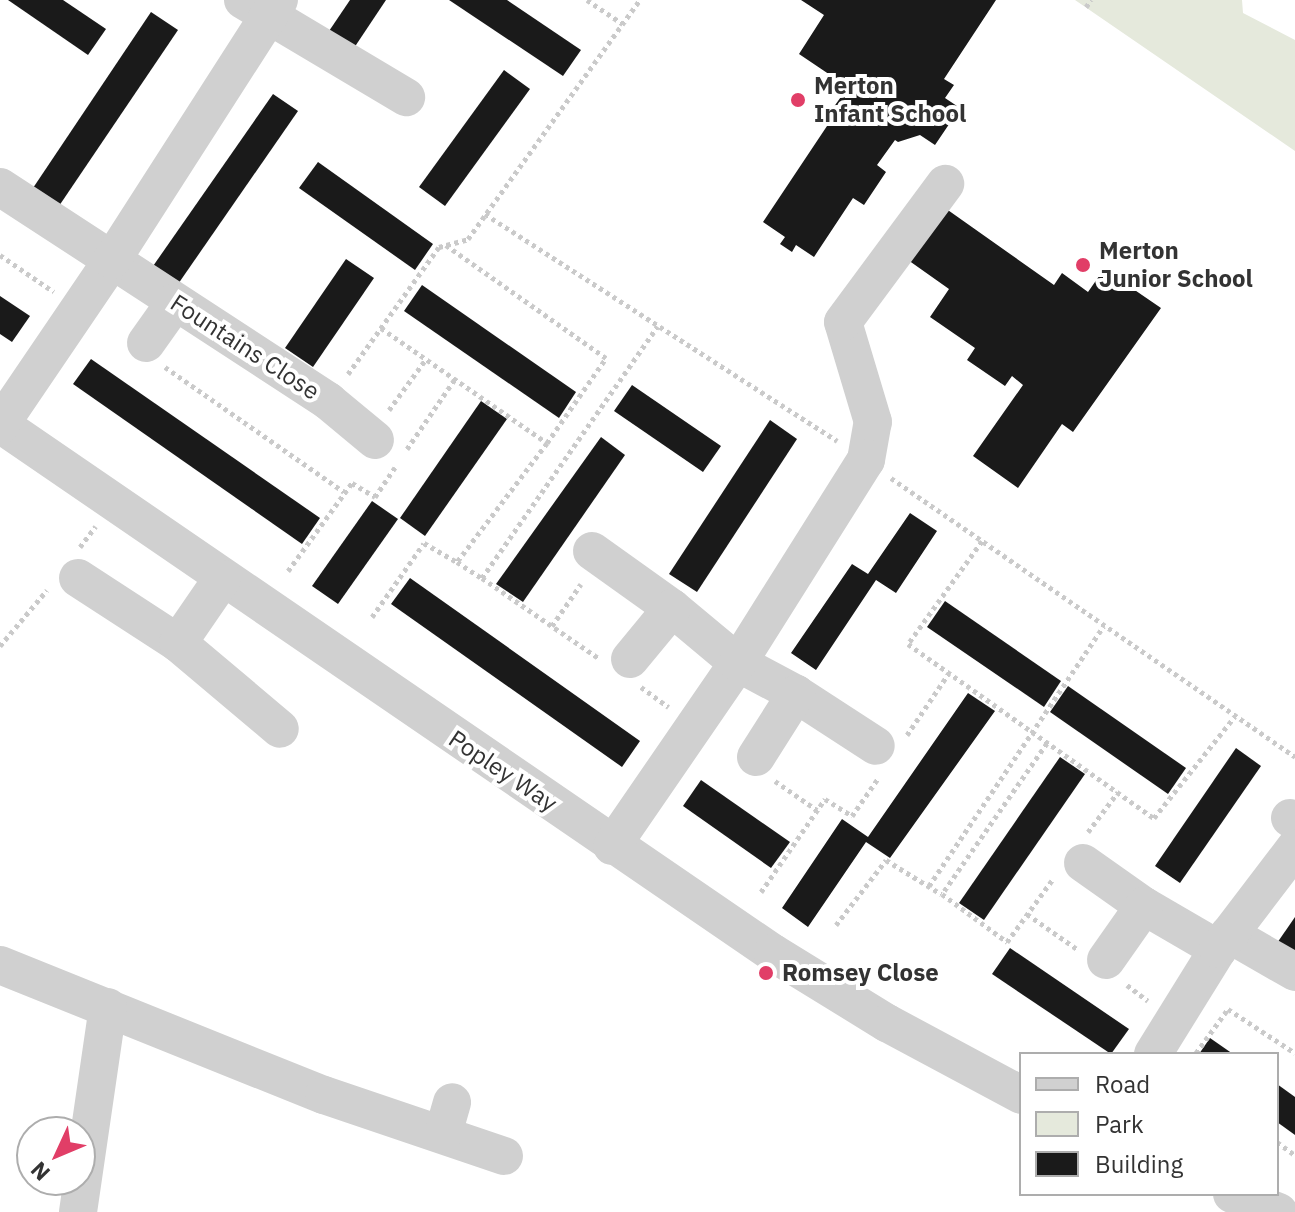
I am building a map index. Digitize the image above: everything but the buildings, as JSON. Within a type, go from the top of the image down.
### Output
[{"type":"street","points":[[0,424],[112,260],[264,5],[406,97]]},
{"type":"street","points":[[612,846],[738,663],[860,467],[873,422],[843,322],[945,184]]},
{"type":"street","name":"Fountains Close","points":[[0,187],[328,401],[373,438]]},
{"type":"street","points":[[151,352],[175,302]]},
{"type":"street","name":"Popley Way","points":[[0,424],[612,846],[887,1023],[1019,1094]]},
{"type":"street","points":[[596,554],[672,608],[738,663],[889,750]]},
{"type":"street","points":[[78,578],[178,643],[280,729]]},
{"type":"street","points":[[178,643],[222,579]]},
{"type":"street","points":[[626,671],[672,608]]},
{"type":"street","points":[[756,757],[796,694]]},
{"type":"street","points":[[1154,1052],[1293,829]]},
{"type":"street","points":[[1073,860],[1144,906],[1295,972]]},
{"type":"street","points":[[1106,960],[1144,906]]},
{"type":"street","points":[[0,965],[324,1095],[447,1118],[504,1156]]},
{"type":"street","points":[[78,1212],[108,1007]]},
{"type":"street","points":[[1237,1196],[1279,1212]]},
{"type":"path","points":[[587,0],[623,24]]},
{"type":"path","points":[[328,401],[439,247],[468,239],[640,0]]},
{"type":"path","points":[[1086,7],[1091,0]]},
{"type":"path","points":[[485,214],[658,326],[860,467],[982,541],[1295,757]]},
{"type":"path","points":[[446,245],[606,358],[547,443],[457,562]]},
{"type":"path","points":[[0,255],[55,293]]},
{"type":"path","points":[[482,578],[658,326]]},
{"type":"path","points":[[381,328],[547,443]]},
{"type":"path","points":[[151,352],[344,492]]},
{"type":"path","points":[[373,438],[426,359]]},
{"type":"path","points":[[288,571],[352,483],[375,497],[455,379]]},
{"type":"path","points":[[982,541],[908,644],[1154,818],[1235,716]]},
{"type":"path","points":[[372,617],[424,543],[626,671],[673,710]]},
{"type":"path","points":[[552,626],[596,554]]},
{"type":"path","points":[[929,886],[1030,731],[1104,626]]},
{"type":"path","points":[[761,892],[825,799],[852,816],[889,750],[949,673]]},
{"type":"path","points":[[942,894],[1047,743]]},
{"type":"path","points":[[836,925],[886,860],[942,894],[1007,942],[1073,860],[1118,791]]},
{"type":"path","points":[[1197,1052],[1228,1009],[1295,1053]]},
{"type":"green space","points":[[1075,0],[1242,0],[1243,13],[1295,40],[1295,151]]},
{"type":"place","name":"Merton Infant School","points":[[798,100]]},
{"type":"place","name":"Merton Junior School","points":[[1083,265]]},
{"type":"place","name":"Romsey Close","points":[[766,973]]}]
